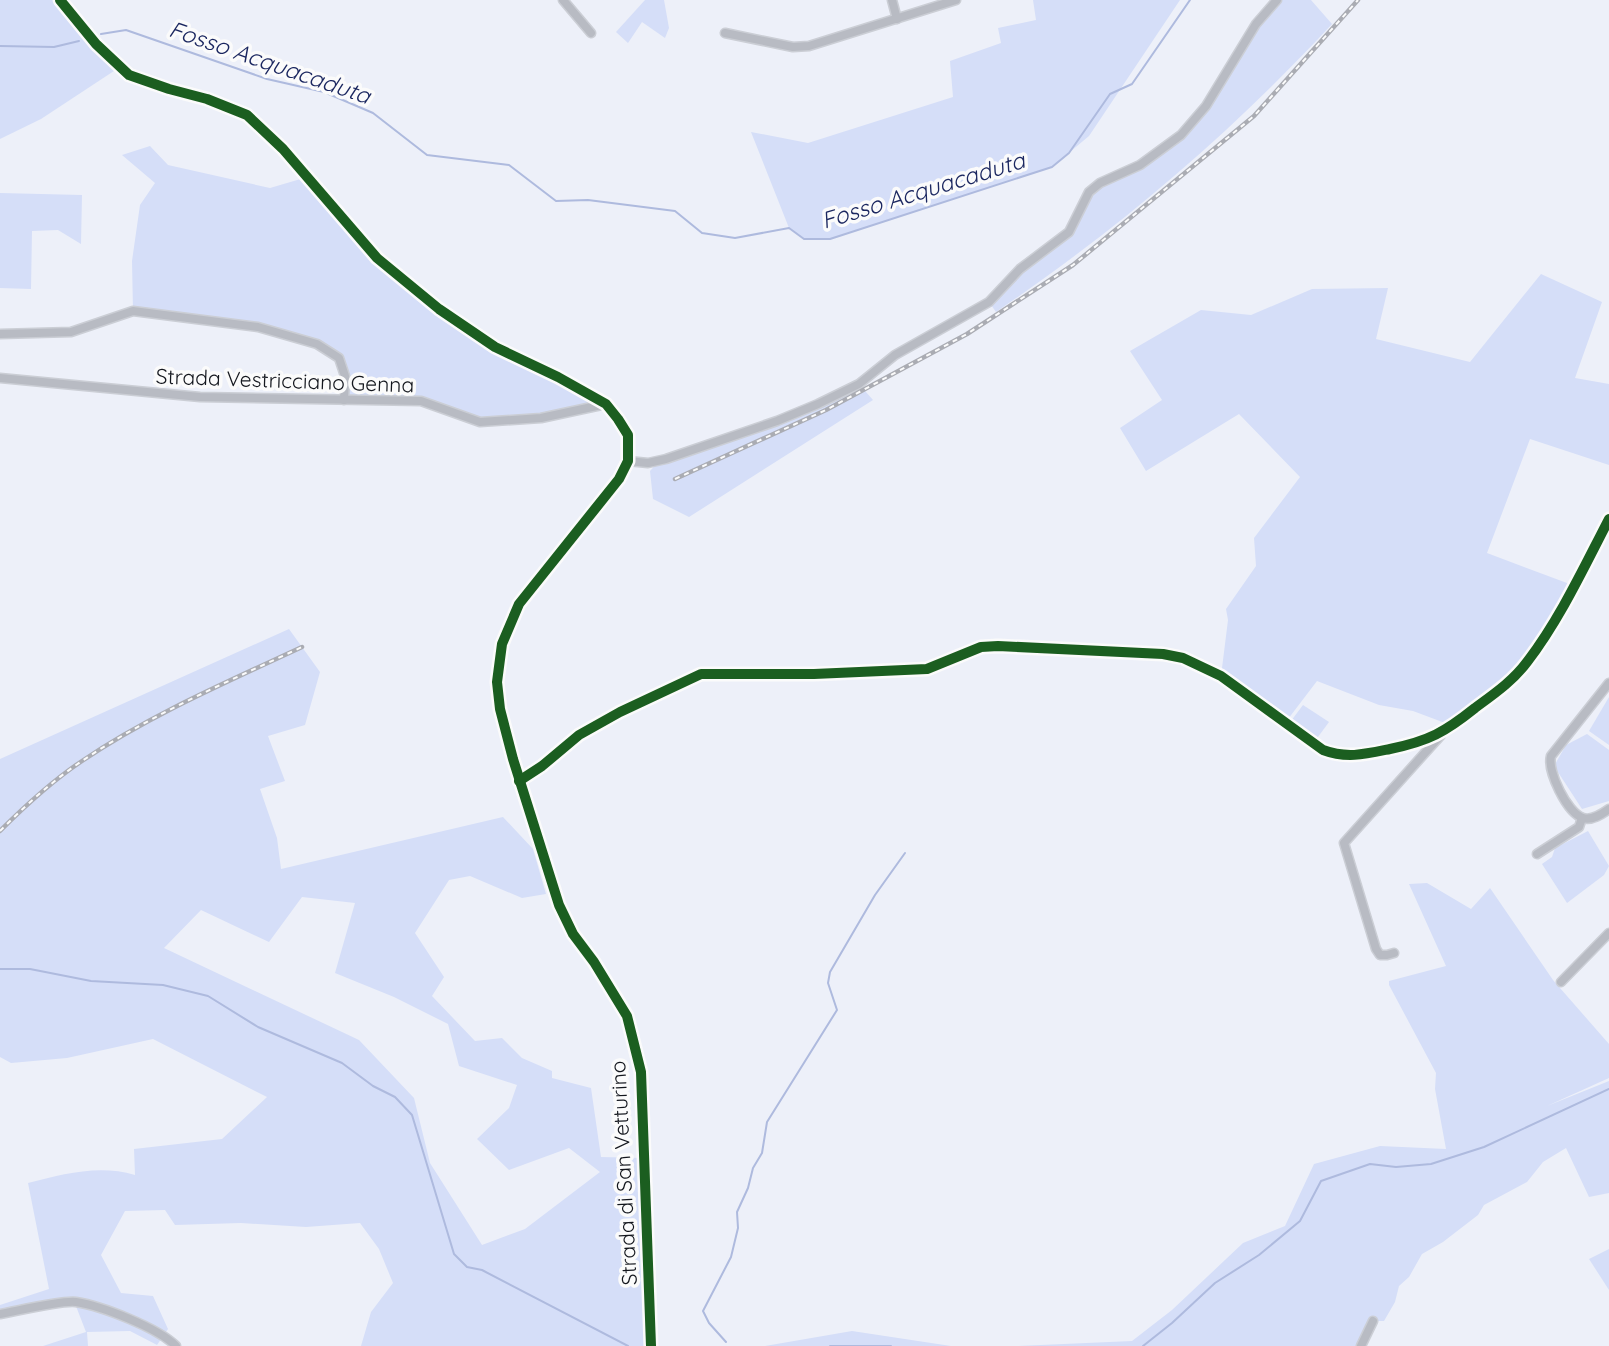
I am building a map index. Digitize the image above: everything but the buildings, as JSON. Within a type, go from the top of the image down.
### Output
[{"type":"street","points":[[60,0],[96,44],[129,75],[207,99],[247,115],[292,158],[377,258],[439,309],[495,347],[606,404],[628,435],[628,461],[648,463],[777,421],[818,404],[859,384],[895,355],[989,302],[1020,269],[1069,232],[1089,192],[1100,183],[1140,165],[1181,135],[1206,106],[1256,24],[1277,0]]},
{"type":"street","points":[[892,0],[897,19]]},
{"type":"street","points":[[725,33],[793,47],[809,46],[956,0]]},
{"type":"street","points":[[569,2],[591,33]]},
{"type":"street","points":[[0,334],[71,332],[133,311],[258,327],[317,344],[339,358],[345,376],[344,400]]},
{"type":"street","name":"Strada Vestricciano Genna","points":[[0,378],[173,396],[421,401],[481,422],[541,418],[606,404]]},
{"type":"street","name":"Strada di San Vetturino","points":[[628,461],[619,479],[519,604],[502,644],[497,682],[500,709],[519,781],[559,905],[573,934],[594,962],[627,1016],[641,1072],[651,1346]]},
{"type":"street","points":[[1394,953],[1387,956],[1376,949],[1344,844],[1443,733],[1506,685],[1526,663],[1574,586],[1609,519]]},
{"type":"street","points":[[519,781],[579,735],[620,712],[701,674],[927,669],[981,647],[998,646],[1163,654],[1183,658],[1220,676],[1312,744],[1337,755],[1353,757],[1406,746],[1443,733]]},
{"type":"street","points":[[1609,684],[1551,756],[1549,764],[1551,775],[1572,810],[1582,818],[1592,818],[1609,809]]},
{"type":"street","points":[[1537,854],[1579,827],[1582,818]]},
{"type":"street","points":[[1561,982],[1609,933]]},
{"type":"street","points":[[0,1314],[74,1301],[115,1314],[165,1336],[176,1346]]},
{"type":"street","points":[[1361,1346],[1373,1321]]},
{"type":"shaded area","points":[[0,0],[60,0],[120,67],[41,119],[0,139]]},
{"type":"shaded area","points":[[645,0],[664,0],[669,28],[665,38],[642,22],[628,43],[616,32]]},
{"type":"shaded area","points":[[1033,0],[1180,0],[1089,136],[1052,167],[830,239],[804,239],[789,228],[751,132],[808,143],[953,97],[950,61],[1001,43],[998,28],[1036,20]]},
{"type":"shaded area","points":[[1277,0],[1311,0],[1332,24],[1254,104],[1173,177],[1087,246],[996,312],[989,302],[1020,269],[1062,239],[1089,192],[1140,165],[1181,135],[1206,106],[1256,24]]},
{"type":"shaded area","points":[[150,146],[168,165],[270,188],[304,178],[377,258],[495,347],[600,402],[590,402],[606,404],[541,418],[480,422],[421,401],[344,400],[339,358],[316,345],[266,329],[133,311],[132,261],[140,205],[155,183],[122,155]]},
{"type":"shaded area","points":[[0,193],[82,195],[81,244],[58,230],[32,231],[31,289],[0,288]]},
{"type":"shaded area","points":[[1541,274],[1602,302],[1575,378],[1609,384],[1609,465],[1530,439],[1487,553],[1575,586],[1526,663],[1453,726],[1413,711],[1379,705],[1317,681],[1285,723],[1221,676],[1228,620],[1226,609],[1256,566],[1254,538],[1300,477],[1239,414],[1146,471],[1120,428],[1162,400],[1130,351],[1201,310],[1251,315],[1312,289],[1388,288],[1376,339],[1470,362]]},
{"type":"shaded area","points":[[859,384],[873,400],[689,517],[653,499],[650,471],[660,460],[777,421]]},
{"type":"shaded area","points":[[289,629],[320,672],[305,725],[268,736],[285,781],[260,789],[277,838],[281,869],[503,817],[533,849],[546,894],[522,898],[470,876],[449,880],[415,933],[444,977],[432,996],[475,1041],[502,1038],[522,1058],[552,1071],[552,1078],[591,1088],[601,1157],[644,1158],[651,1346],[361,1346],[371,1312],[393,1283],[379,1249],[360,1223],[306,1227],[241,1223],[175,1225],[165,1210],[125,1211],[101,1255],[121,1293],[153,1296],[168,1329],[157,1345],[130,1331],[87,1332],[88,1346],[43,1346],[86,1332],[74,1301],[0,1314],[0,1305],[49,1289],[28,1183],[95,1170],[135,1175],[134,1149],[222,1139],[267,1097],[153,1039],[67,1058],[11,1063],[0,1057],[0,759]],"holes":[[[302,897],[355,903],[335,973],[394,997],[448,1024],[459,1066],[517,1085],[509,1108],[477,1139],[509,1170],[569,1148],[600,1172],[525,1229],[482,1245],[430,1163],[414,1098],[359,1040],[164,948],[201,910],[269,942]]]},
{"type":"shaded area","points":[[1609,697],[1609,745],[1589,731]]},
{"type":"shaded area","points":[[1303,705],[1329,722],[1312,745],[1288,725]]},
{"type":"shaded area","points":[[1587,734],[1609,750],[1609,801],[1582,809],[1554,766],[1566,745]]},
{"type":"shaded area","points":[[1588,831],[1609,866],[1604,875],[1567,903],[1542,864],[1552,857],[1555,848]]},
{"type":"shaded area","points":[[1427,883],[1471,909],[1490,888],[1553,980],[1609,1044],[1609,1078],[1547,1106],[1609,1081],[1609,1193],[1589,1197],[1566,1148],[1543,1162],[1527,1182],[1484,1205],[1478,1215],[1443,1242],[1422,1254],[1409,1277],[1399,1286],[1395,1302],[1384,1321],[1373,1321],[1361,1346],[1018,1346],[1132,1341],[1172,1310],[1243,1243],[1285,1226],[1314,1164],[1380,1146],[1446,1149],[1435,1089],[1436,1073],[1389,985],[1389,981],[1446,966],[1409,884]]},
{"type":"shaded area","points":[[1609,1249],[1609,1290],[1589,1259]]},
{"type":"shaded area","points":[[852,1331],[951,1346],[765,1346]]},
{"type":"waterway","name":"Fosso Acquacaduta","points":[[101,34],[126,30],[267,79],[324,92],[373,113],[427,155],[509,165],[556,201],[588,200],[675,211],[702,233],[735,238],[789,228],[804,239],[830,239],[1052,167],[1069,153],[1110,94],[1132,84],[1190,0]]},
{"type":"waterway","points":[[0,46],[54,47],[79,41]]},
{"type":"waterway","points":[[726,1342],[709,1323],[703,1311],[731,1257],[738,1228],[737,1212],[748,1188],[753,1168],[762,1153],[767,1122],[837,1010],[828,983],[830,972],[875,895],[905,853]]},
{"type":"waterway","points":[[0,969],[30,969],[91,981],[163,985],[208,996],[258,1027],[342,1063],[373,1086],[395,1097],[412,1115],[454,1254],[467,1267],[482,1270],[628,1346]]},
{"type":"waterway","points":[[1143,1346],[1215,1283],[1259,1255],[1300,1221],[1321,1181],[1370,1164],[1396,1167],[1431,1164],[1484,1147],[1609,1089]]},
{"type":"waterway","points":[[830,1346],[891,1346]]},
{"type":"railway","points":[[675,479],[826,410],[967,334],[1073,265],[1254,116],[1358,0]]},
{"type":"railway","points":[[0,831],[49,785],[108,744],[189,700],[302,647]]},
{"type":"cycle path","points":[[60,0],[96,44],[129,75],[207,99],[247,115],[283,149],[377,258],[439,309],[495,347],[606,404],[628,435],[628,461],[619,479],[519,604],[502,644],[497,682],[500,709],[513,759],[559,905],[573,934],[594,962],[627,1016],[641,1072],[651,1346]]},
{"type":"cycle path","points":[[519,781],[579,735],[620,712],[701,674],[814,674],[927,669],[981,647],[998,646],[1163,654],[1183,658],[1221,676],[1323,750],[1357,755],[1404,746],[1426,739],[1455,723],[1522,669],[1561,611],[1609,519]]}]
